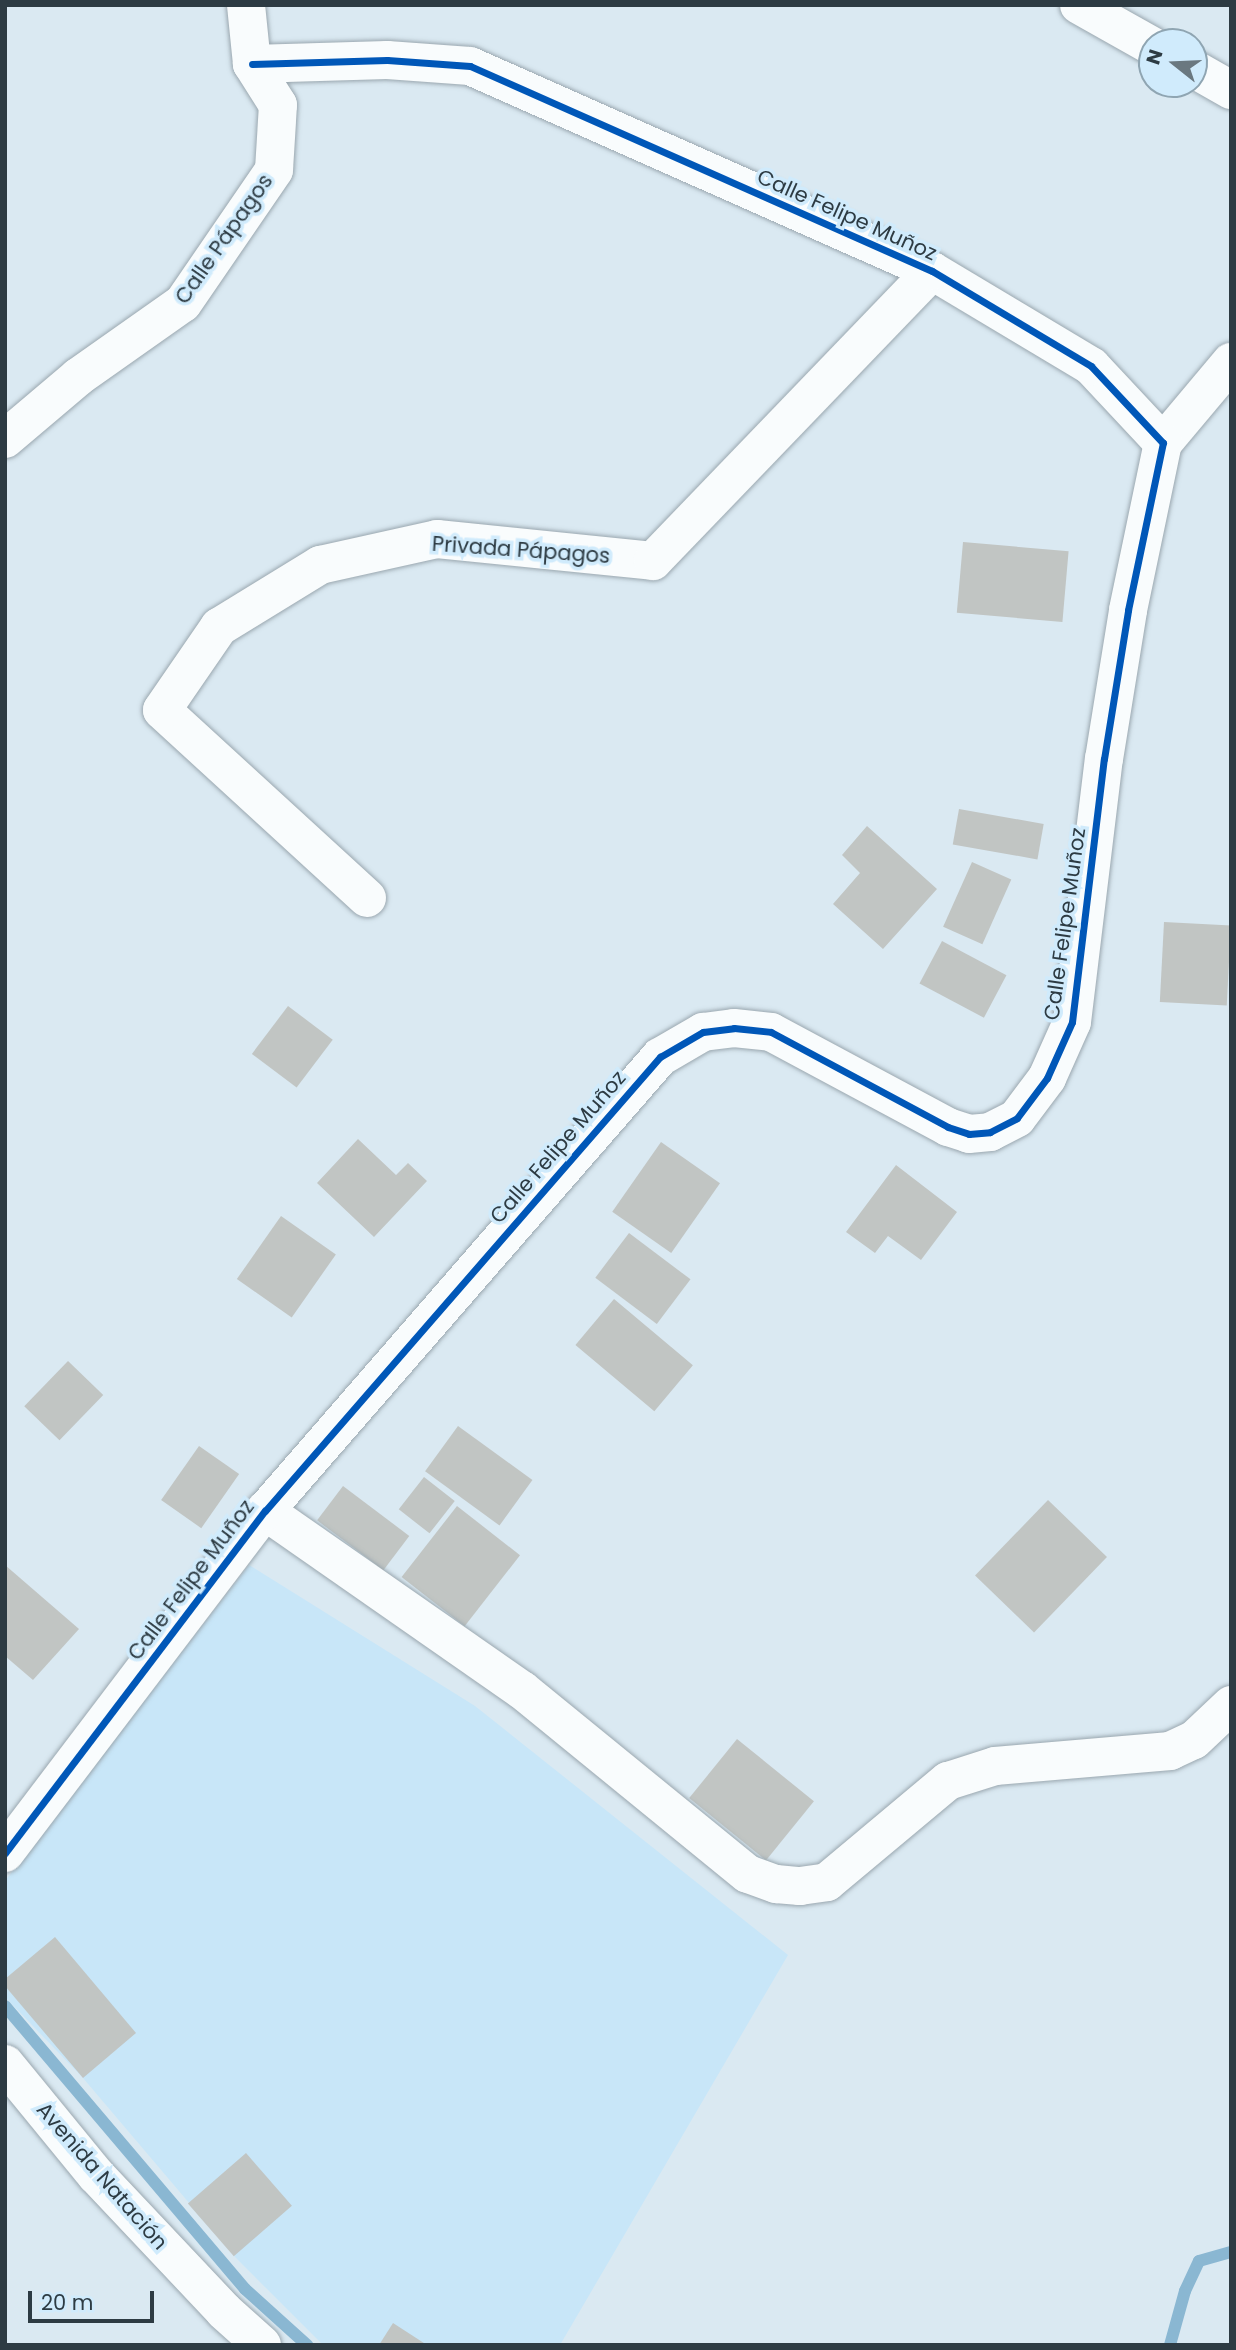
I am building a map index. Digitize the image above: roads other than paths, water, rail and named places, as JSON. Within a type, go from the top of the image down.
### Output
[{"type":"street","name":"Calle Pápagos","points":[[5,439],[78,377],[183,303],[274,170],[278,106],[251,64],[246,5]]},
{"type":"street","points":[[1079,5],[1138,38]]},
{"type":"street","name":"Calle Felipe Muñoz","points":[[5,1853],[265,1511],[660,1057],[703,1031],[734,1028],[771,1032],[948,1127],[969,1134],[990,1132],[1017,1118],[1047,1078],[1072,1022],[1106,746],[1128,610],[1163,443],[1091,366],[932,271],[470,66],[387,60],[251,64]]},
{"type":"street","points":[[1208,77],[1231,90]]},
{"type":"street","name":"Privada Pápagos","points":[[367,898],[162,710],[219,627],[320,565],[437,539],[653,561],[932,271]]},
{"type":"street","points":[[1163,443],[1231,362]]},
{"type":"street","points":[[265,1511],[522,1690],[748,1874],[776,1884],[800,1886],[827,1882],[948,1782],[995,1766],[1170,1751],[1194,1740],[1231,1705]]},
{"type":"street","name":"Avenida Natación","points":[[5,2064],[96,2175],[224,2311],[262,2345]]},
{"type":"waterway","points":[[5,2006],[245,2289],[307,2345]]},
{"type":"waterway","points":[[1170,2345],[1185,2291],[1199,2261],[1231,2252]]}]
